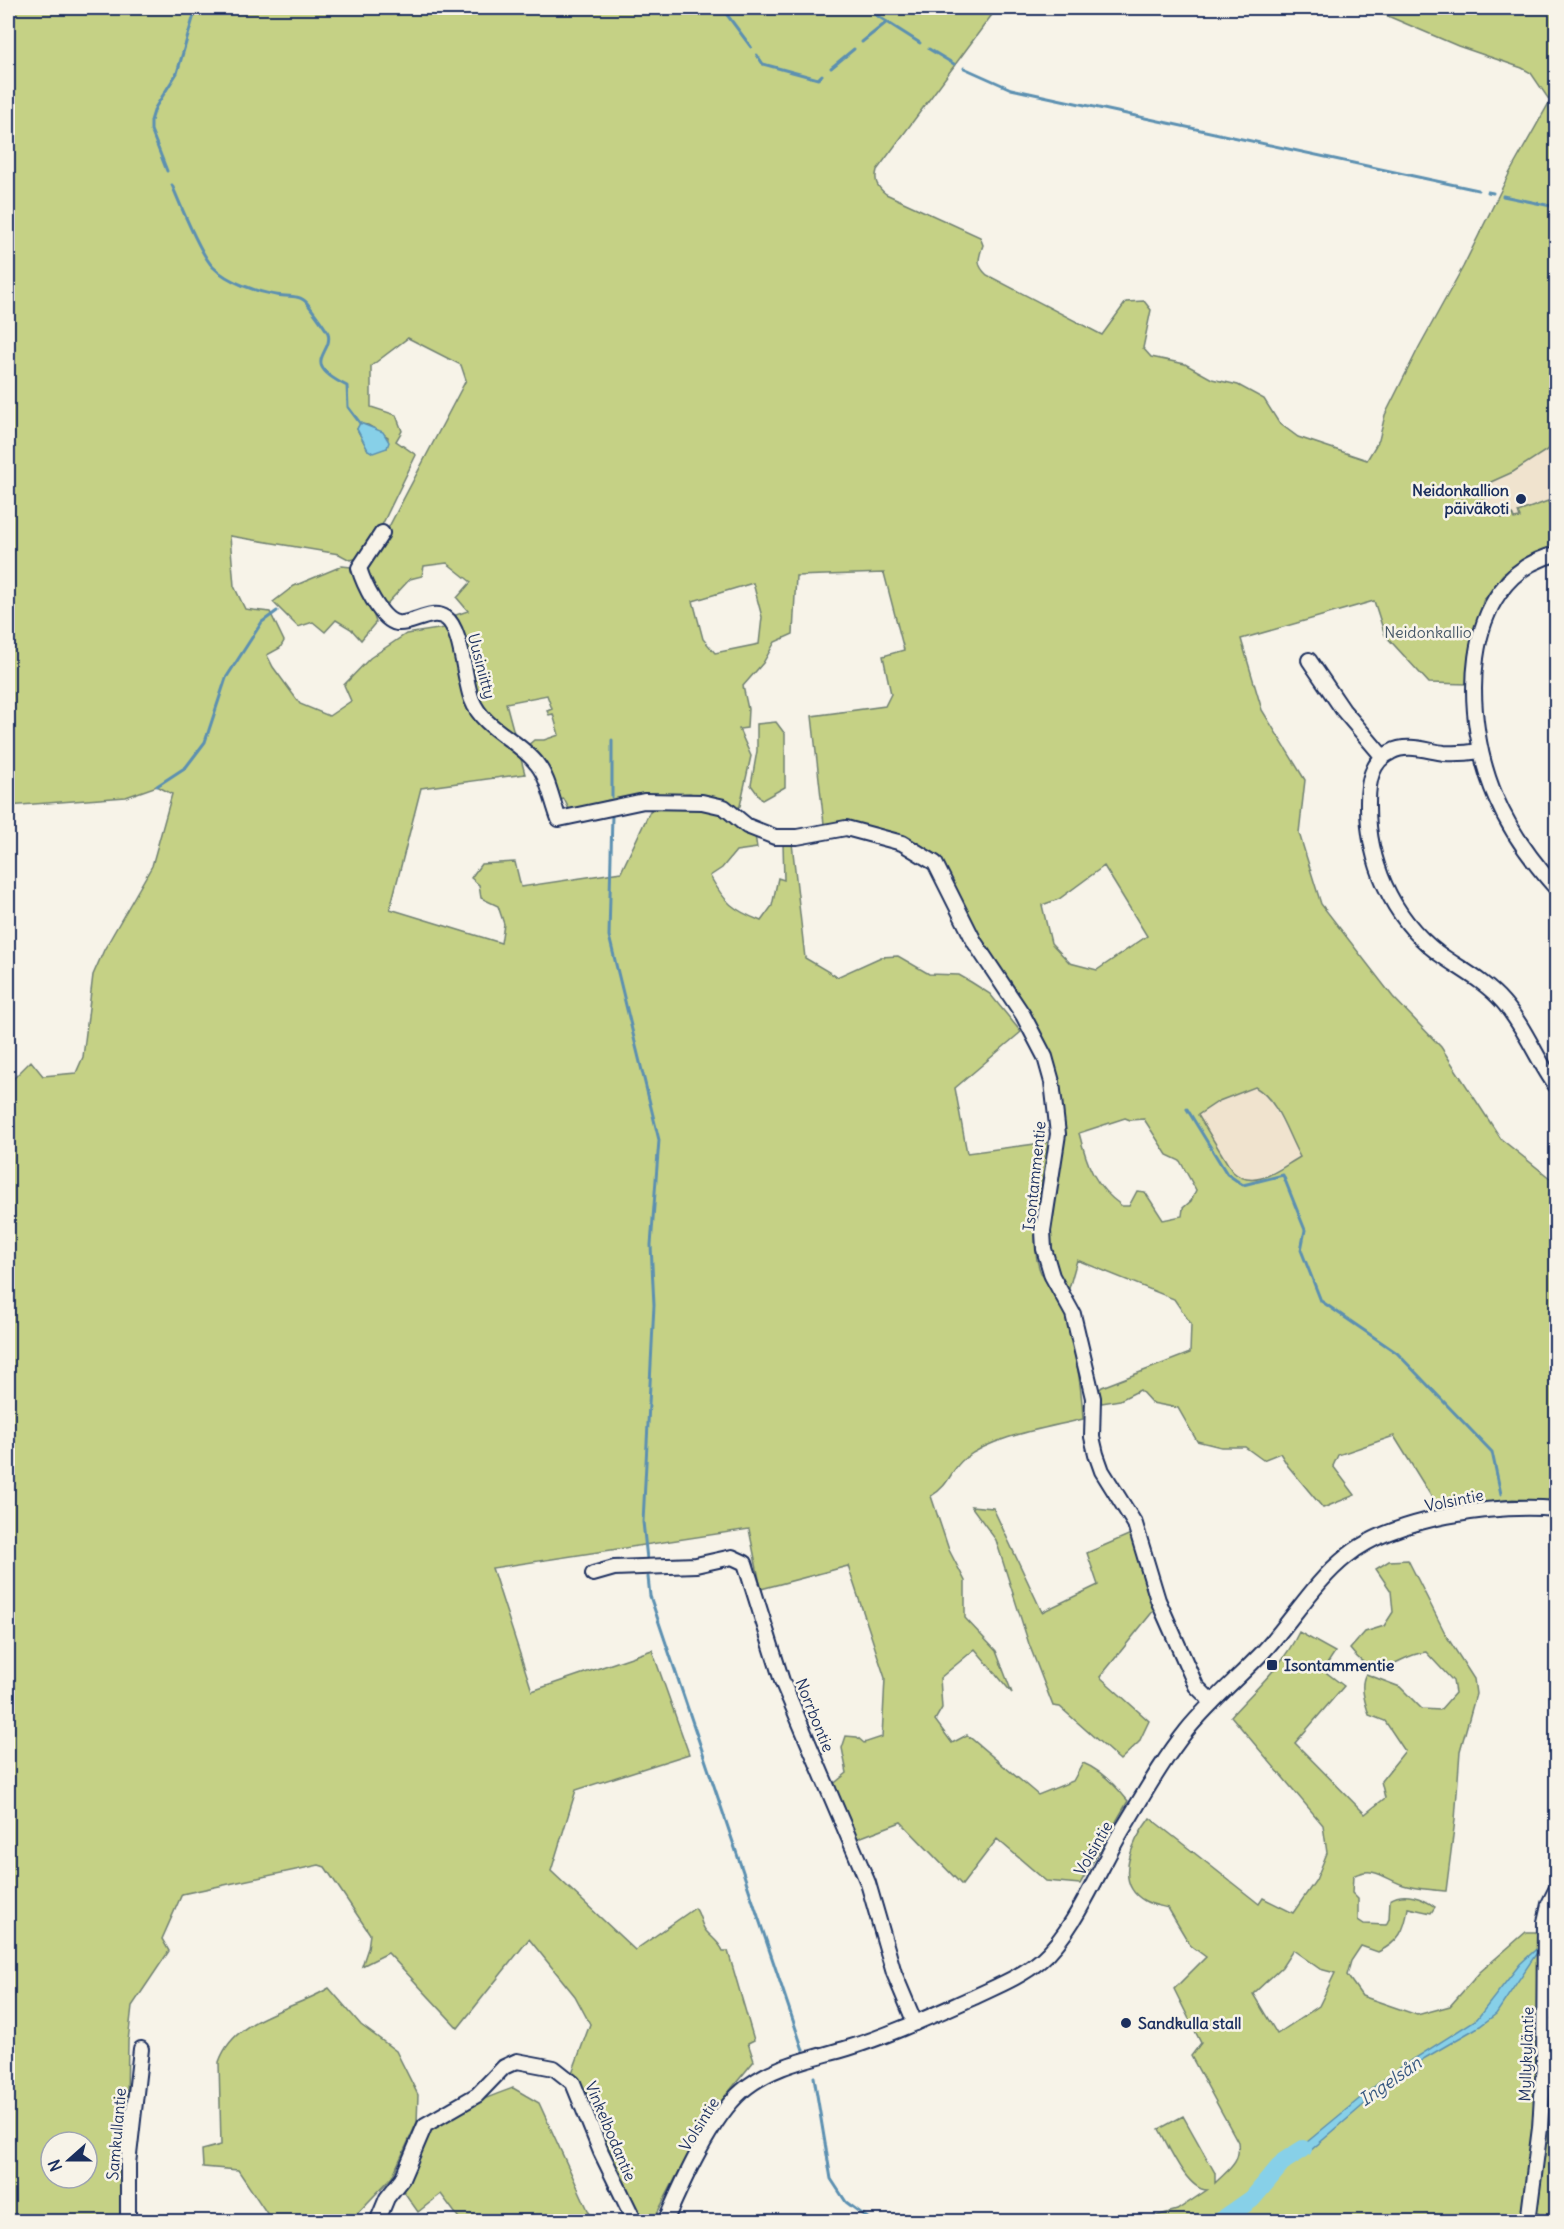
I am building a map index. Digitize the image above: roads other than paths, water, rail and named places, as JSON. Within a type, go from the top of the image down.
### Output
[{"type":"street","name":"Uusiniitty","points":[[382,533],[359,568],[371,594],[392,621],[399,623],[442,616],[454,626],[465,676],[478,712],[538,765],[559,819]]},
{"type":"street","points":[[1557,554],[1539,560],[1514,576],[1489,611],[1476,667],[1475,718],[1480,751],[1503,813],[1540,870],[1557,888]]},
{"type":"street","points":[[1310,660],[1343,710],[1383,757]]},
{"type":"street","points":[[1480,751],[1460,754],[1405,748],[1390,752],[1374,766],[1370,779],[1368,827],[1375,861],[1388,894],[1421,938],[1473,975],[1504,1003],[1557,1086]]},
{"type":"street","name":"Isontammentie","points":[[559,819],[644,801],[702,802],[724,807],[747,826],[775,837],[797,837],[832,830],[852,829],[902,843],[935,863],[975,943],[1023,1015],[1045,1057],[1054,1091],[1058,1134],[1043,1231],[1044,1250],[1052,1276],[1073,1314],[1093,1398],[1092,1437],[1096,1454],[1102,1471],[1136,1524],[1158,1600],[1196,1686],[1212,1702]]},
{"type":"street","name":"Volsintie","points":[[665,2222],[717,2124],[728,2107],[753,2082],[778,2068],[852,2047],[915,2023],[1026,1971],[1055,1947],[1166,1758],[1212,1702],[1275,1639],[1336,1566],[1364,1544],[1403,1528],[1474,1512],[1512,1507],[1557,1509]]},
{"type":"street","name":"Norrbontie","points":[[593,1574],[614,1568],[696,1565],[732,1557],[745,1563],[782,1681],[868,1883],[894,1973],[915,2023]]},
{"type":"street","name":"Myllykyläntie","points":[[1528,2222],[1540,2128],[1544,2063],[1546,1913],[1557,1890]]},
{"type":"street","name":"Samkullantie","points":[[128,2222],[128,2164],[141,2049]]},
{"type":"street","name":"Vinkelbodantie","points":[[377,2222],[387,2198],[402,2179],[425,2125],[477,2095],[504,2067],[517,2061],[554,2068],[573,2083],[601,2152],[635,2222]]},
{"type":"water","points":[[360,423],[383,432],[389,442],[387,448],[373,453],[368,450],[357,429]]},
{"type":"water","points":[[1556,1931],[1556,1942],[1538,1951],[1496,2014],[1389,2083],[1303,2157],[1284,2161],[1387,2076],[1477,2019],[1520,1964]]},
{"type":"waterway","points":[[167,171],[151,130],[151,121],[155,108],[177,73],[196,8]]},
{"type":"waterway","points":[[722,8],[751,47]]},
{"type":"waterway","points":[[865,8],[920,43]]},
{"type":"waterway","points":[[862,42],[887,22]]},
{"type":"waterway","points":[[831,68],[854,49]]},
{"type":"waterway","points":[[929,49],[954,64]]},
{"type":"waterway","points":[[757,55],[763,64],[818,79],[822,75]]},
{"type":"waterway","points":[[964,68],[1011,89],[1478,190]]},
{"type":"waterway","points":[[172,185],[196,240],[213,267],[243,286],[268,294],[297,297],[307,303],[328,333],[329,340],[321,358],[324,371],[347,386],[348,407],[360,423]]},
{"type":"waterway","points":[[1488,192],[1493,193]]},
{"type":"waterway","points":[[1503,196],[1556,207]]},
{"type":"waterway","points":[[157,786],[186,767],[205,742],[226,678],[262,622],[277,611]]},
{"type":"waterway","points":[[612,740],[612,797]]},
{"type":"waterway","points":[[612,815],[609,936],[659,1140],[651,1245],[654,1305],[643,1522],[647,1559]]},
{"type":"waterway","points":[[1187,1109],[1227,1174],[1243,1185],[1283,1175],[1305,1230],[1301,1250],[1321,1301],[1397,1353],[1492,1452],[1501,1494]]},
{"type":"waterway","points":[[648,1577],[650,1596],[803,2050]]},
{"type":"waterway","points":[[814,2077],[831,2179],[846,2202],[873,2222]]},
{"type":"waterway","name":"Ingelsån","points":[[1219,2222],[1252,2199],[1284,2161],[1303,2149]]},
{"type":"place","name":"Neidonkallion päiväkoti","points":[[1521,499]]},
{"type":"place","name":"Isontammentie","points":[[1272,1665]]},
{"type":"place","name":"Sandkulla stall","points":[[1126,2023]]},
{"type":"park label","name":"Neidonkallio","points":[[1428,632]]}]
